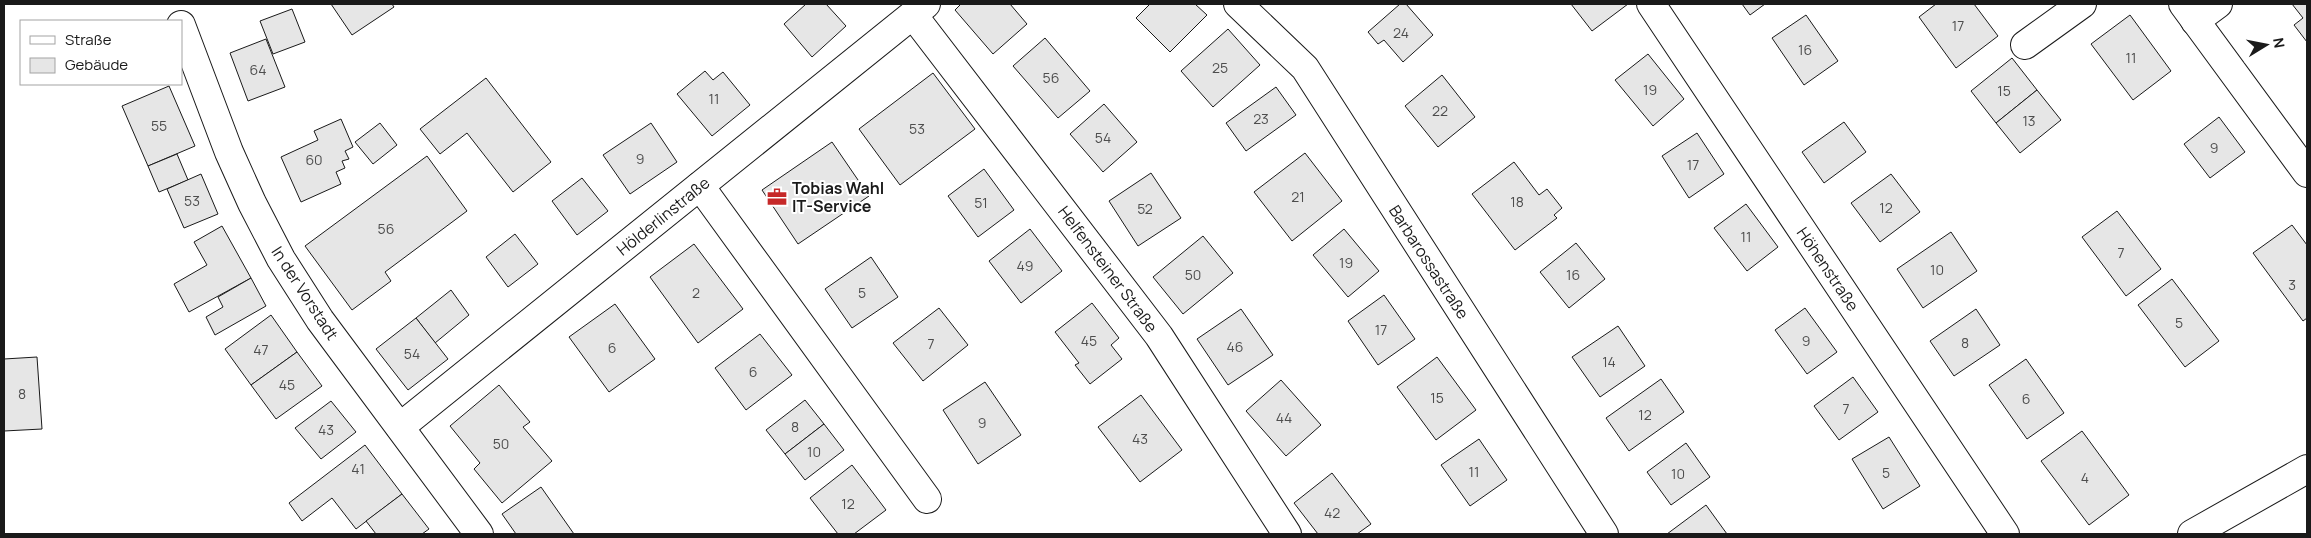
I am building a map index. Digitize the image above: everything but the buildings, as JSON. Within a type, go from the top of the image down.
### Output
[{"type":"street","points":[[174,4],[180,20]]},
{"type":"street","name":"Barbarossastraße","points":[[1238,4],[1305,68],[1604,534]]},
{"type":"street","name":"Höhenstraße","points":[[1651,4],[2005,534]]},
{"type":"street","points":[[2025,45],[2082,4]]},
{"type":"street","points":[[2218,4],[2189,12],[2307,173]]},
{"type":"street","name":"Hölderlinstraße","points":[[400,427],[920,10]]},
{"type":"street","name":"Helfensteiner Straße","points":[[920,10],[1159,336],[1287,534]]},
{"type":"street","name":"In der Vorstadt","points":[[182,28],[229,152],[252,204],[281,259],[320,320],[479,534]]},
{"type":"street","points":[[700,186],[927,499]]},
{"type":"street","points":[[2192,534],[2307,469]]},
{"type":"place","name":"Tobias Wahl IT-Service","points":[[777,197]]}]
